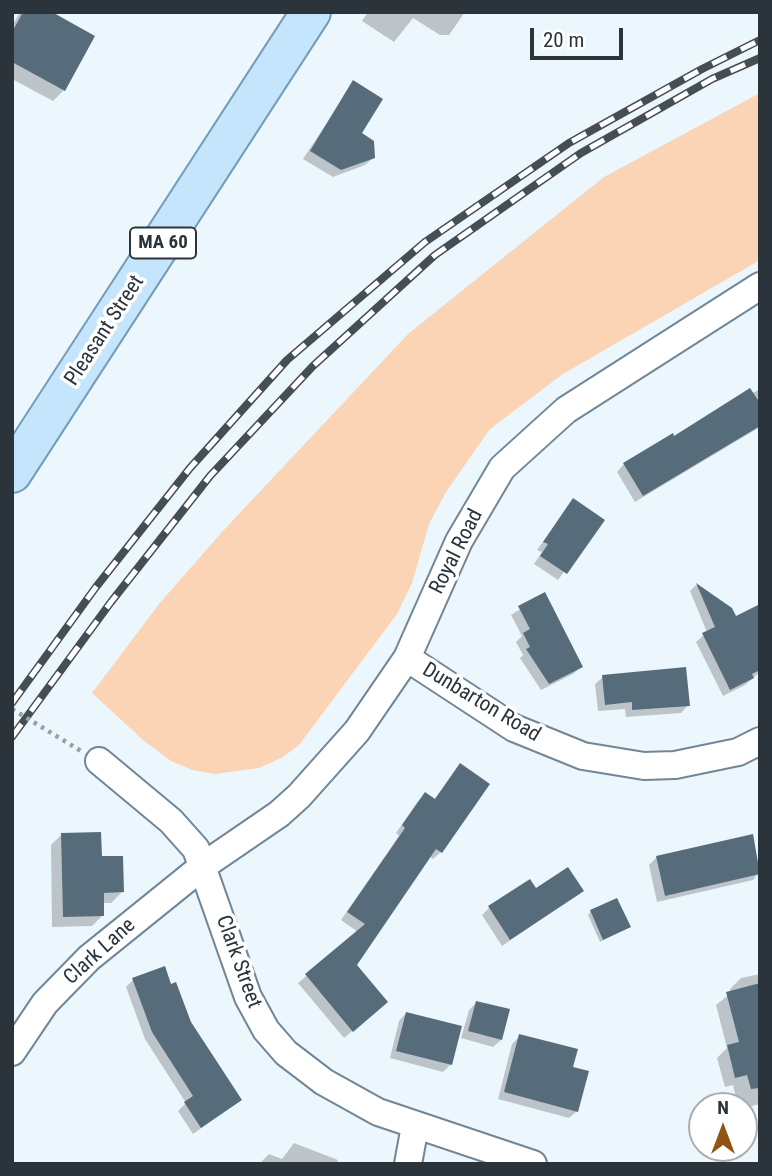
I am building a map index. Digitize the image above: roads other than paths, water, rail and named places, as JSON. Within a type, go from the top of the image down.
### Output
[{"type":"main road","name":"Pleasant Street","points":[[12,473],[311,12]]},
{"type":"street","name":"Royal Road","points":[[203,866],[243,840],[299,796],[357,731],[407,658],[459,541],[502,468],[566,410],[760,286]]},
{"type":"street","name":"Dunbarton Road","points":[[407,658],[514,728],[583,756],[644,766],[675,765],[738,752],[760,741]]},
{"type":"street","name":"Clark Street","points":[[90,756],[171,821],[196,849],[248,997],[275,1041],[298,1065],[378,1112],[533,1164]]},
{"type":"street","name":"Clark Lane","points":[[12,1052],[46,1003],[89,958],[203,866]]},
{"type":"street","points":[[408,1164],[415,1126]]},
{"type":"railway","points":[[12,703],[96,587],[190,468],[287,360],[425,242],[569,143],[760,40]]},
{"type":"railway","points":[[12,737],[111,602],[210,476],[313,366],[435,255],[581,153],[712,79],[760,58]]}]
